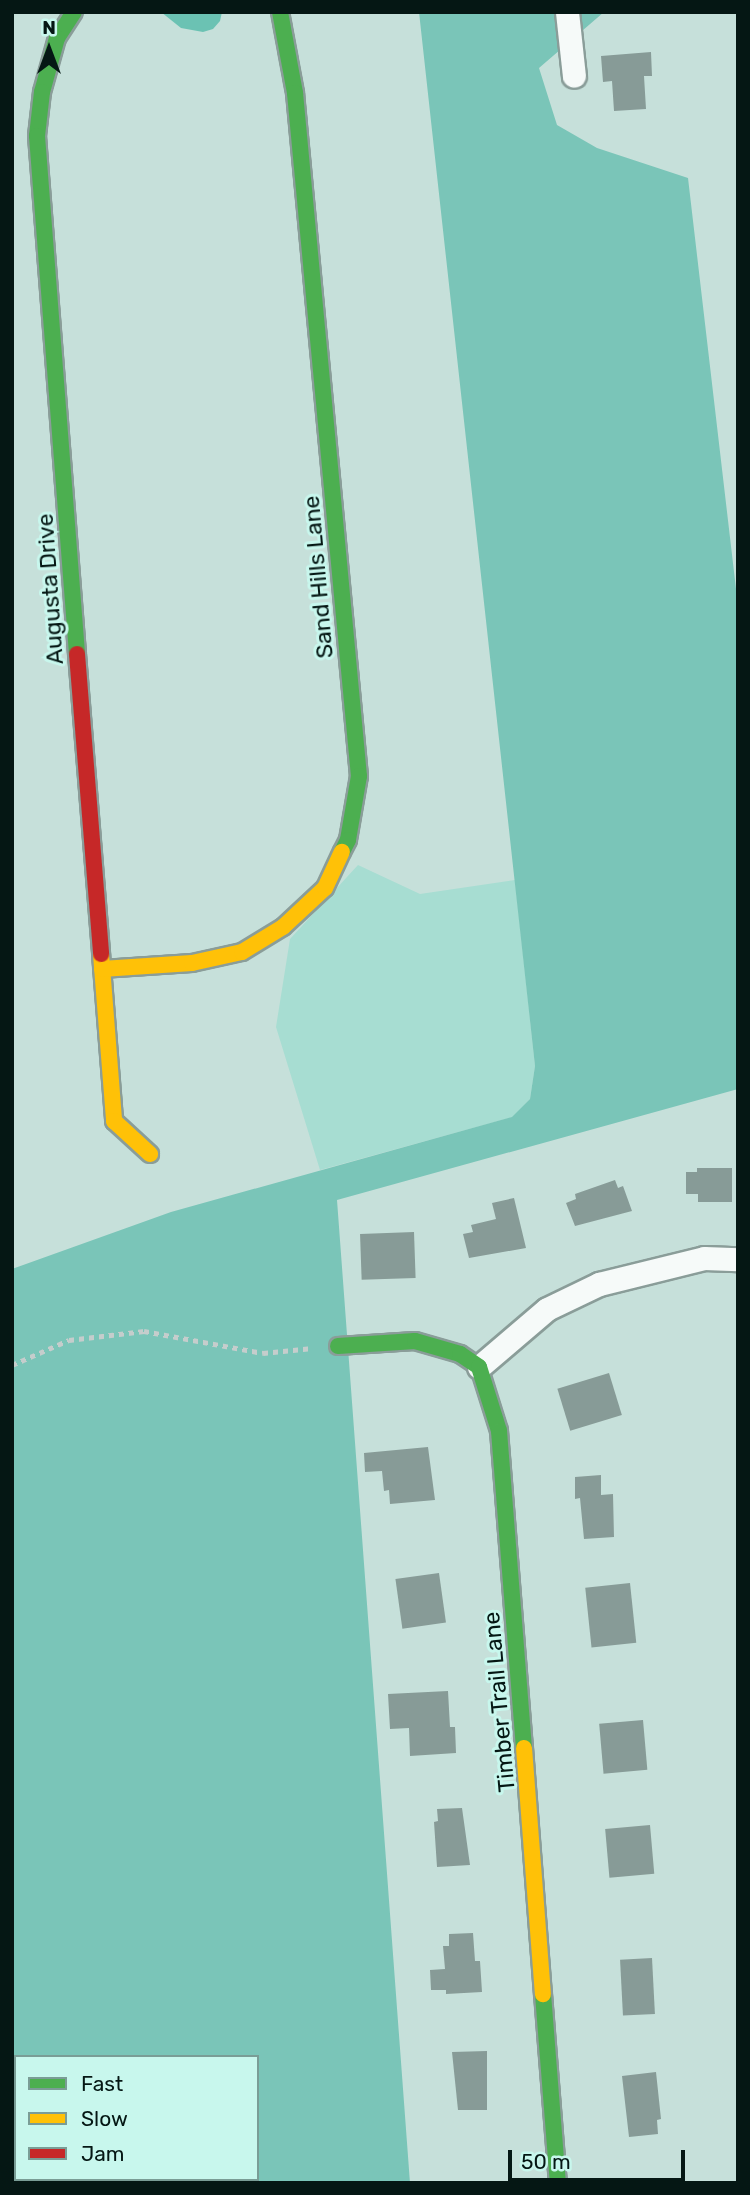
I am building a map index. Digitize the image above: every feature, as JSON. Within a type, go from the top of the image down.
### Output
[{"type":"street","name":"Augusta Drive","points":[[74,12],[57,38],[42,92],[37,136],[114,1121],[150,1154]]},
{"type":"street","name":"Sand Hills Lane","points":[[102,969],[192,963],[242,952],[283,927],[325,888],[348,840],[359,776],[295,93],[280,12]]},
{"type":"street","points":[[567,12],[574,76]]},
{"type":"street","points":[[338,1346],[415,1341],[460,1354],[479,1367],[547,1309],[599,1284],[704,1258],[738,1259]]},
{"type":"street","name":"Timber Trail Lane","points":[[479,1367],[499,1431],[506,1496],[558,2183]]},
{"type":"path","points":[[12,1365],[69,1340],[144,1331],[263,1353],[338,1346]]},
{"type":"shaded area","points":[[161,12],[222,12],[220,21],[213,29],[203,32],[181,28]]},
{"type":"shaded area","points":[[419,12],[604,12],[539,68],[557,125],[597,148],[688,178],[738,606],[738,1089],[337,1200],[410,2183],[12,2183],[12,1269],[171,1212],[512,1117],[530,1099],[535,1066]]},
{"type":"shaded area","points":[[358,865],[420,894],[515,880],[535,1066],[530,1099],[513,1117],[320,1170],[276,1027],[290,939]]},
{"type":"building","points":[[651,52],[652,76],[644,76],[646,109],[614,111],[612,81],[603,82],[601,56]]},
{"type":"building","points":[[697,1168],[732,1168],[732,1202],[698,1202],[698,1194],[686,1194],[686,1172],[697,1172]]},
{"type":"building","points":[[615,1180],[618,1188],[623,1186],[632,1211],[575,1226],[566,1203],[576,1199],[575,1194]]},
{"type":"building","points":[[514,1198],[526,1248],[469,1258],[463,1234],[473,1232],[471,1225],[496,1219],[492,1203]]},
{"type":"building","points":[[414,1232],[416,1278],[362,1280],[360,1234]]},
{"type":"building","points":[[609,1373],[622,1415],[570,1431],[557,1389]]},
{"type":"building","points":[[428,1447],[435,1500],[390,1504],[389,1490],[384,1491],[382,1471],[365,1472],[364,1453]]},
{"type":"building","points":[[601,1475],[601,1495],[613,1494],[614,1537],[584,1539],[580,1498],[575,1499],[575,1477]]},
{"type":"building","points":[[439,1573],[446,1623],[402,1629],[395,1579]]},
{"type":"building","points":[[630,1583],[636,1643],[592,1647],[585,1588]]},
{"type":"building","points":[[448,1691],[450,1727],[455,1727],[456,1753],[410,1756],[409,1728],[390,1729],[388,1694]]},
{"type":"building","points":[[643,1720],[647,1770],[604,1774],[599,1724]]},
{"type":"building","points":[[462,1808],[470,1865],[437,1867],[434,1822],[438,1821],[437,1809]]},
{"type":"building","points":[[650,1825],[654,1874],[609,1878],[605,1829]]},
{"type":"building","points":[[473,1933],[475,1961],[480,1961],[482,1992],[446,1994],[446,1990],[431,1990],[430,1970],[445,1969],[443,1946],[449,1946],[449,1934]]},
{"type":"building","points":[[652,1958],[655,2014],[623,2016],[620,1960]]},
{"type":"building","points":[[487,2051],[487,2110],[458,2110],[452,2052]]},
{"type":"building","points":[[656,2072],[661,2119],[657,2120],[658,2134],[629,2137],[622,2076]]},
{"type":"traffic: fast","points":[[74,12],[57,38],[42,92],[37,136],[77,654]]},
{"type":"traffic: fast","points":[[280,12],[295,93],[359,776],[348,840],[342,852]]},
{"type":"traffic: fast","points":[[338,1346],[415,1341],[460,1354],[479,1367],[499,1431],[524,1748]]},
{"type":"traffic: fast","points":[[543,1994],[558,2183]]},
{"type":"traffic: slow","points":[[102,969],[192,963],[242,952],[283,927],[325,888],[342,852]]},
{"type":"traffic: slow","points":[[101,954],[114,1121],[150,1154]]},
{"type":"traffic: slow","points":[[524,1748],[543,1994]]},
{"type":"traffic: jam","points":[[77,654],[101,954]]}]
